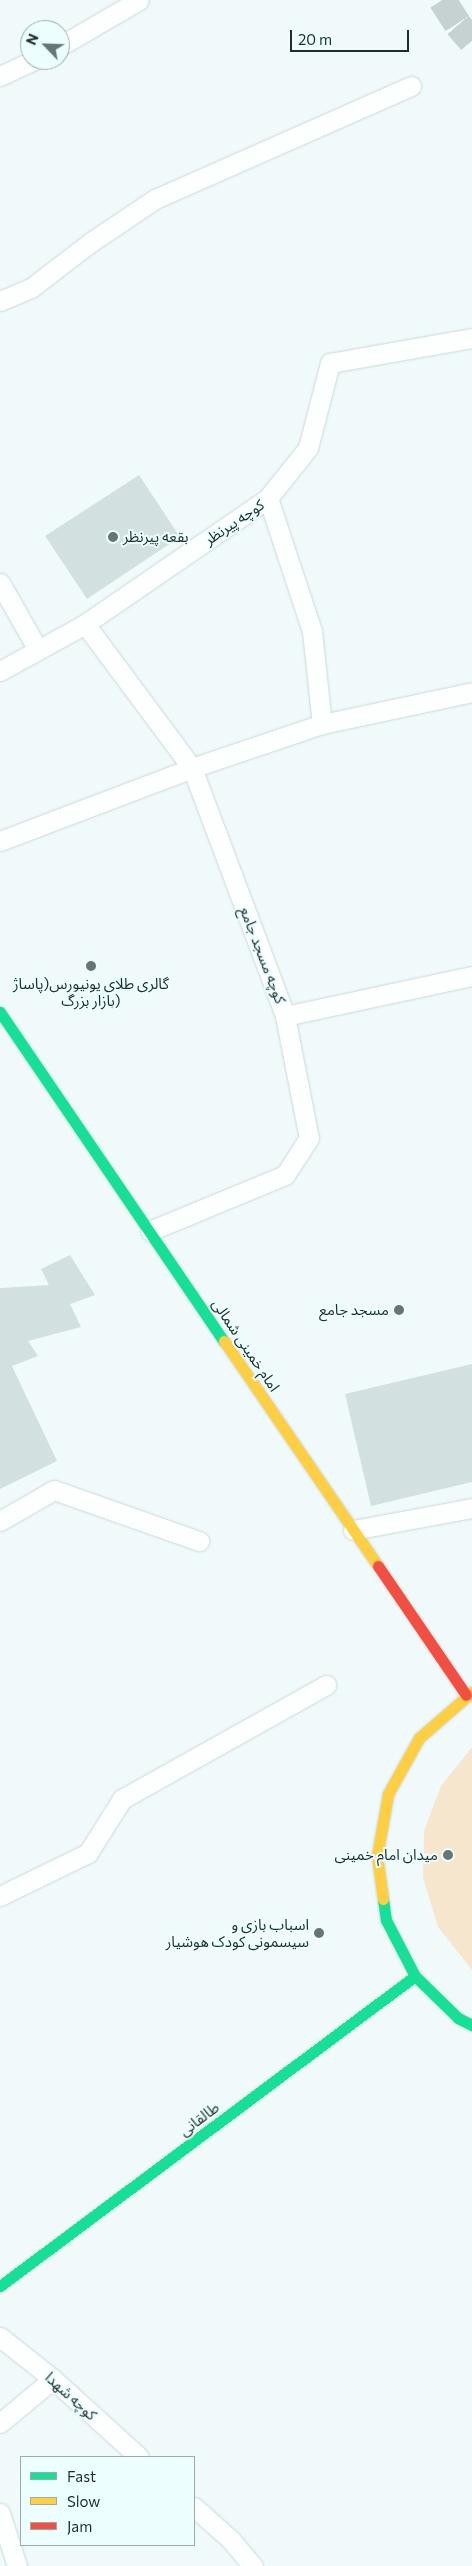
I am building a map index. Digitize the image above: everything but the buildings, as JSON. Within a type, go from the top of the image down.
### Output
[{"type":"main road","name":"امام خمینی شمالی","points":[[0,1012],[353,1530],[469,1694]]},
{"type":"main road","points":[[469,1694],[419,1738],[388,1794],[377,1856],[386,1920],[415,1976],[458,2018],[472,2025]]},
{"type":"main road","name":"طالقانی","points":[[0,2286],[415,1976]]},
{"type":"lane","points":[[70,40],[139,0]]},
{"type":"lane","points":[[0,76],[20,67]]},
{"type":"lane","points":[[0,301],[31,288],[92,242],[155,199],[410,86]]},
{"type":"lane","name":"کوچه پیرنظر","points":[[0,671],[85,624],[268,498],[308,448],[330,363],[472,338]]},
{"type":"lane","points":[[268,498],[312,631],[322,724]]},
{"type":"lane","points":[[0,583],[38,650]]},
{"type":"lane","name":"کوچه مسجد جامع","points":[[85,624],[192,768],[285,1016],[309,1138],[285,1176],[150,1231]]},
{"type":"lane","points":[[0,840],[192,768],[322,724],[472,692]]},
{"type":"lane","points":[[285,1016],[472,976]]},
{"type":"lane","points":[[0,1521],[54,1490],[199,1541]]},
{"type":"lane","points":[[353,1530],[472,1508]]},
{"type":"lane","points":[[0,1896],[88,1853],[122,1799],[326,1685]]},
{"type":"lane","name":"کوچه شهدا","points":[[0,2337],[53,2379],[138,2456]]},
{"type":"lane","points":[[0,2423],[53,2379]]},
{"type":"lane","points":[[195,2508],[231,2540],[252,2566]]},
{"type":"lane","points":[[0,2514],[17,2566]]},
{"type":"shaded area","name":"میدان امام خمینی","points":[[472,1747],[472,1970],[438,1927],[423,1878],[424,1831],[441,1786]]},
{"type":"tunnel","points":[[442,0],[458,25],[472,41]]},
{"type":"traffic: fast","points":[[0,1012],[224,1341]]},
{"type":"traffic: fast","points":[[383,1899],[386,1920],[415,1976],[458,2018],[472,2025]]},
{"type":"traffic: fast","points":[[0,2286],[415,1976]]},
{"type":"traffic: slow","points":[[224,1341],[378,1566]]},
{"type":"traffic: slow","points":[[383,1899],[377,1856],[388,1794],[419,1738],[472,1692]]},
{"type":"traffic: jam","points":[[378,1566],[466,1695]]},
{"type":"place","name":"بقعه پیرنظر","points":[[113,537]]},
{"type":"place","name":"گالری طلای یونیورس(پاساژ بازار بزرگ)","points":[[91,966]]},
{"type":"place","name":"مسجد جامع","points":[[399,1310]]},
{"type":"place","name":"میدان امام خمینی","points":[[448,1855]]},
{"type":"place","name":"اسباب بازی و سیسمونی کودک هوشیار","points":[[319,1933]]}]
